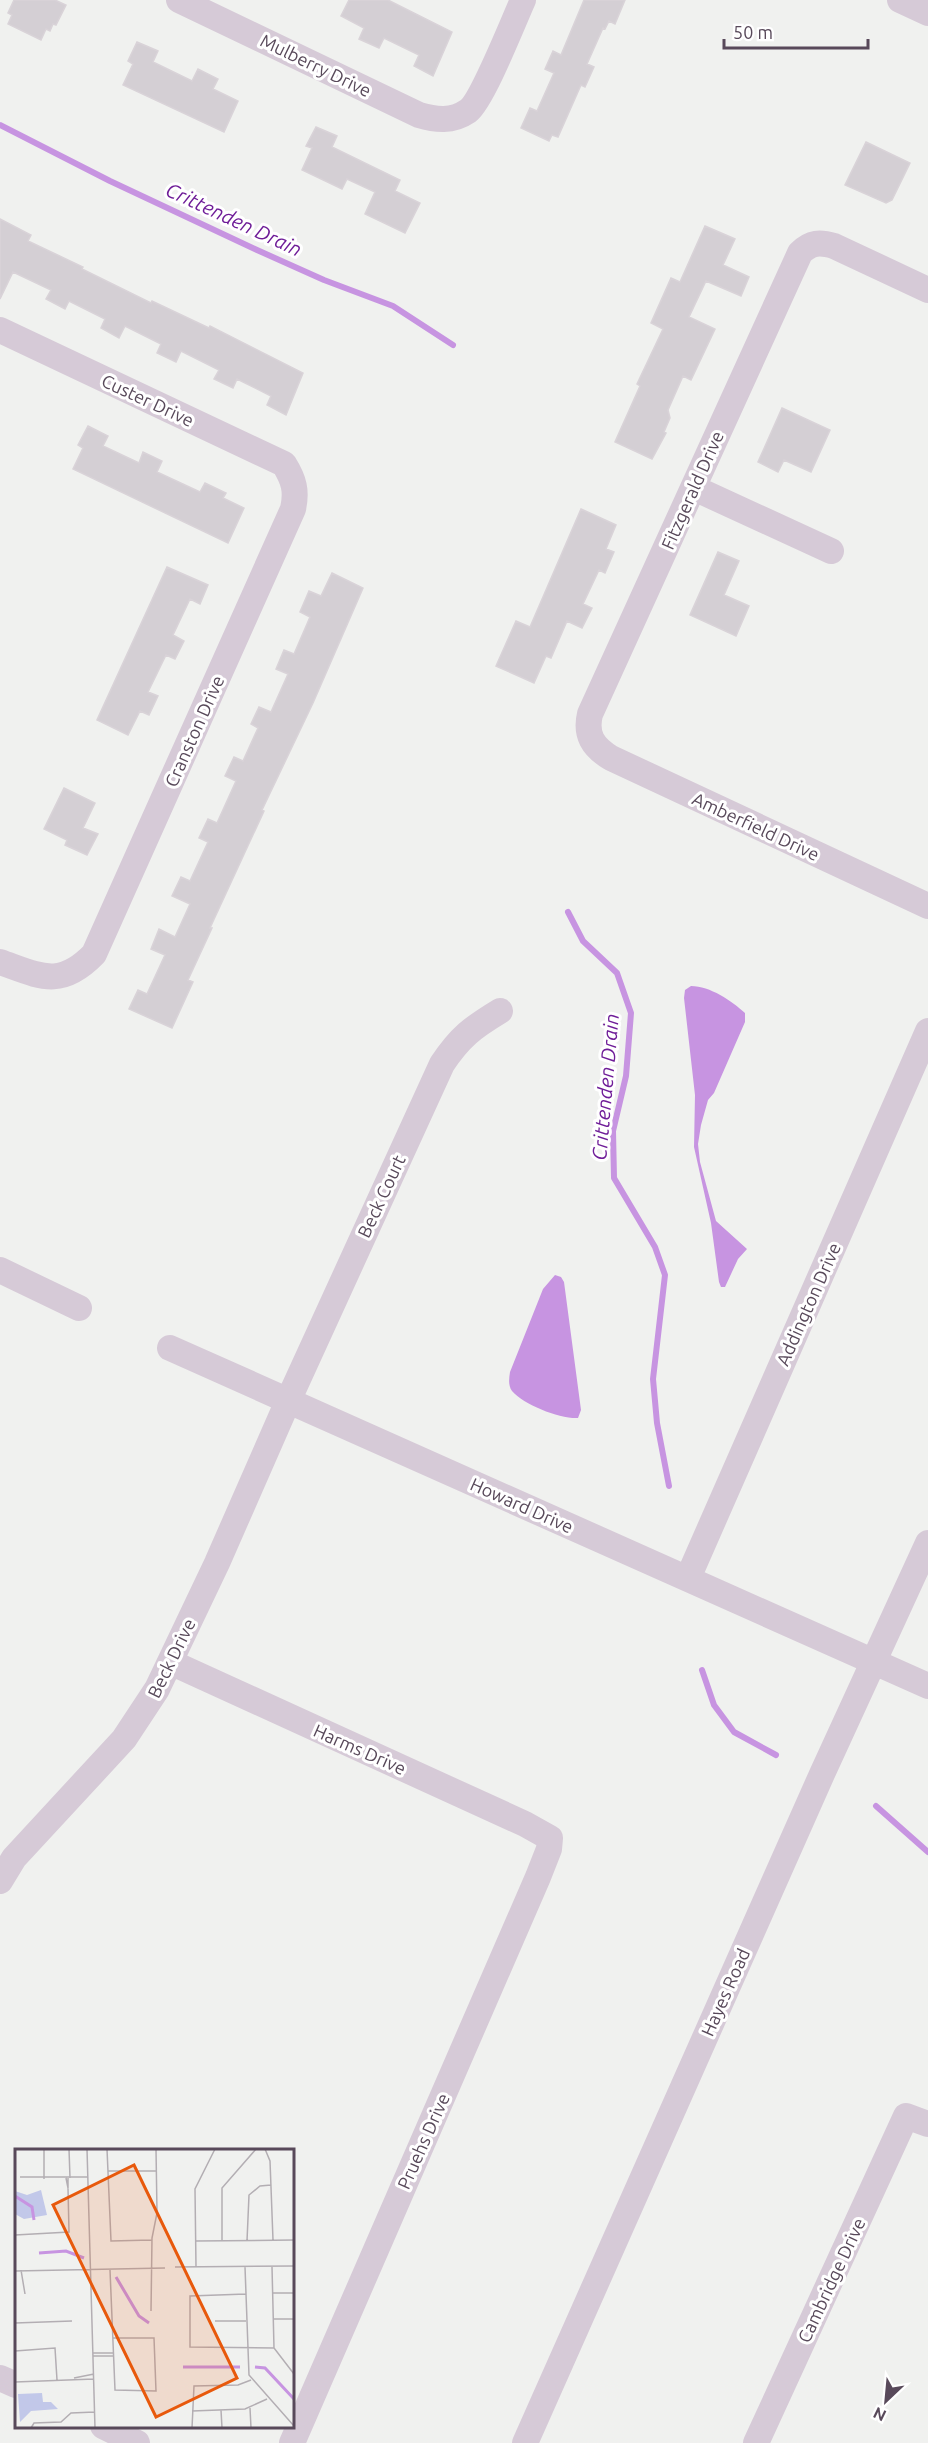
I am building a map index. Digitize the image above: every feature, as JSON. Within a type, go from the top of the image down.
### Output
[{"type":"street","name":"Mulberry Drive","points":[[179,0],[419,115],[438,121],[468,111],[480,96],[523,0]]},
{"type":"street","name":"Fitzgerald Drive","points":[[590,739],[587,726],[590,714],[800,253],[809,245],[822,243],[834,246],[928,290]]},
{"type":"street","name":"Custer Drive","points":[[0,330],[284,464],[291,475]]},
{"type":"street","name":"Cranston Drive","points":[[0,962],[50,978],[68,975],[81,968],[94,954],[293,509],[297,492],[291,475]]},
{"type":"street","points":[[694,488],[831,551]]},
{"type":"street","name":"Amberfield Drive","points":[[590,739],[599,751],[611,758],[928,906]]},
{"type":"street","name":"Beck Court","points":[[288,1401],[442,1064],[470,1029],[500,1011]]},
{"type":"street","name":"Addington Drive","points":[[688,1578],[928,1030]]},
{"type":"street","points":[[0,1270],[79,1308]]},
{"type":"street","name":"Howard Drive","points":[[170,1348],[928,1686]]},
{"type":"street","name":"Beck Drive","points":[[0,1881],[14,1858],[124,1739],[157,1689],[288,1401]]},
{"type":"street","name":"Hayes Road","points":[[525,2443],[822,1774],[928,1543]]},
{"type":"street","name":"Harms Drive","points":[[170,1662],[525,1824],[550,1838]]},
{"type":"street","name":"Pruehs Drive","points":[[292,2443],[538,1877],[549,1849],[550,1838]]},
{"type":"street","name":"Cambridge Drive","points":[[756,2443],[917,2120]]},
{"type":"street","points":[[0,2378],[15,2385]]},
{"type":"street","points":[[105,2428],[137,2443]]},
{"type":"shaded area","points":[[691,986],[720,995],[745,1013],[745,1022],[714,1093],[708,1100],[698,1144],[700,1162],[716,1221],[747,1249],[738,1259],[725,1287],[721,1287],[719,1282],[711,1223],[694,1147],[695,1095],[684,998],[685,990]]},
{"type":"shaded area","points":[[555,1275],[561,1277],[564,1282],[581,1410],[578,1418],[562,1416],[533,1406],[512,1391],[509,1384],[510,1372],[543,1289]]},
{"type":"building","points":[[14,0],[55,0],[66,5],[56,25],[53,24],[50,31],[46,29],[41,40],[8,24],[12,15],[8,13]]},
{"type":"building","points":[[349,0],[388,0],[452,32],[433,76],[414,66],[419,55],[384,38],[379,48],[359,39],[364,28],[341,16]]},
{"type":"building","points":[[584,0],[625,0],[615,24],[609,21],[605,29],[603,28],[587,64],[594,67],[585,87],[581,85],[558,137],[552,135],[549,141],[521,128],[530,108],[537,111],[554,73],[545,69],[553,51],[561,55]]},
{"type":"building","points":[[137,42],[158,51],[153,62],[192,81],[198,69],[218,79],[213,89],[238,101],[224,132],[123,85],[133,64],[128,61]]},
{"type":"building","points":[[316,127],[337,136],[332,147],[400,180],[395,191],[420,203],[405,233],[365,214],[375,192],[347,179],[342,189],[302,170],[312,148],[306,146]]},
{"type":"building","points":[[866,142],[910,163],[892,200],[886,203],[845,185]]},
{"type":"building","points":[[0,219],[31,235],[28,241],[83,267],[82,269],[151,303],[152,301],[209,328],[210,326],[303,373],[286,415],[267,405],[271,396],[237,379],[233,388],[214,379],[219,370],[181,351],[176,362],[157,353],[161,344],[125,326],[119,338],[101,328],[105,319],[69,301],[65,309],[46,299],[51,290],[13,272],[0,299]]},
{"type":"building","points":[[705,226],[735,239],[723,265],[749,277],[741,296],[706,281],[689,317],[715,329],[691,380],[683,376],[668,410],[670,418],[664,432],[666,433],[652,459],[615,442],[640,386],[637,384],[663,329],[651,323],[671,278],[680,282]]},
{"type":"building","points":[[782,408],[830,430],[811,472],[784,460],[778,472],[758,462]]},
{"type":"building","points":[[88,426],[108,436],[103,446],[139,463],[143,452],[162,461],[157,472],[200,492],[205,483],[226,493],[223,498],[244,508],[228,543],[73,469],[83,448],[78,445]]},
{"type":"building","points":[[581,509],[616,525],[606,549],[614,552],[605,573],[599,570],[583,604],[592,608],[582,628],[567,621],[551,658],[546,656],[534,683],[496,666],[516,621],[530,627]]},
{"type":"building","points":[[718,552],[739,561],[724,595],[749,606],[736,636],[690,615]]},
{"type":"building","points":[[167,567],[208,585],[200,604],[190,599],[173,635],[184,641],[175,659],[166,655],[148,692],[158,696],[149,715],[140,711],[128,735],[97,720]]},
{"type":"building","points":[[332,573],[363,588],[210,928],[212,928],[188,980],[193,982],[172,1028],[129,1009],[138,990],[147,994],[165,955],[151,949],[159,929],[175,937],[190,904],[172,896],[181,877],[190,881],[208,842],[199,838],[208,819],[217,823],[236,781],[225,776],[234,757],[243,761],[258,728],[251,724],[259,707],[271,712],[288,674],[276,669],[284,650],[294,654],[310,617],[300,612],[309,591],[321,596]]},
{"type":"building","points":[[64,788],[95,803],[83,828],[98,834],[87,855],[65,845],[67,840],[44,829]]},
{"type":"waterway","name":"Crittenden Drain","points":[[0,125],[110,181],[257,250],[324,280],[393,306],[453,345]]},
{"type":"waterway","name":"Crittenden Drain","points":[[568,912],[583,941],[617,973],[631,1013],[626,1076],[613,1131],[614,1178],[655,1247],[665,1275],[653,1379],[657,1423],[669,1486]]},
{"type":"waterway","name":"Crittenden Drain","points":[[702,1670],[714,1705],[734,1732],[776,1755]]},
{"type":"waterway","name":"Crittenden Drain","points":[[876,1806],[928,1852]]}]
